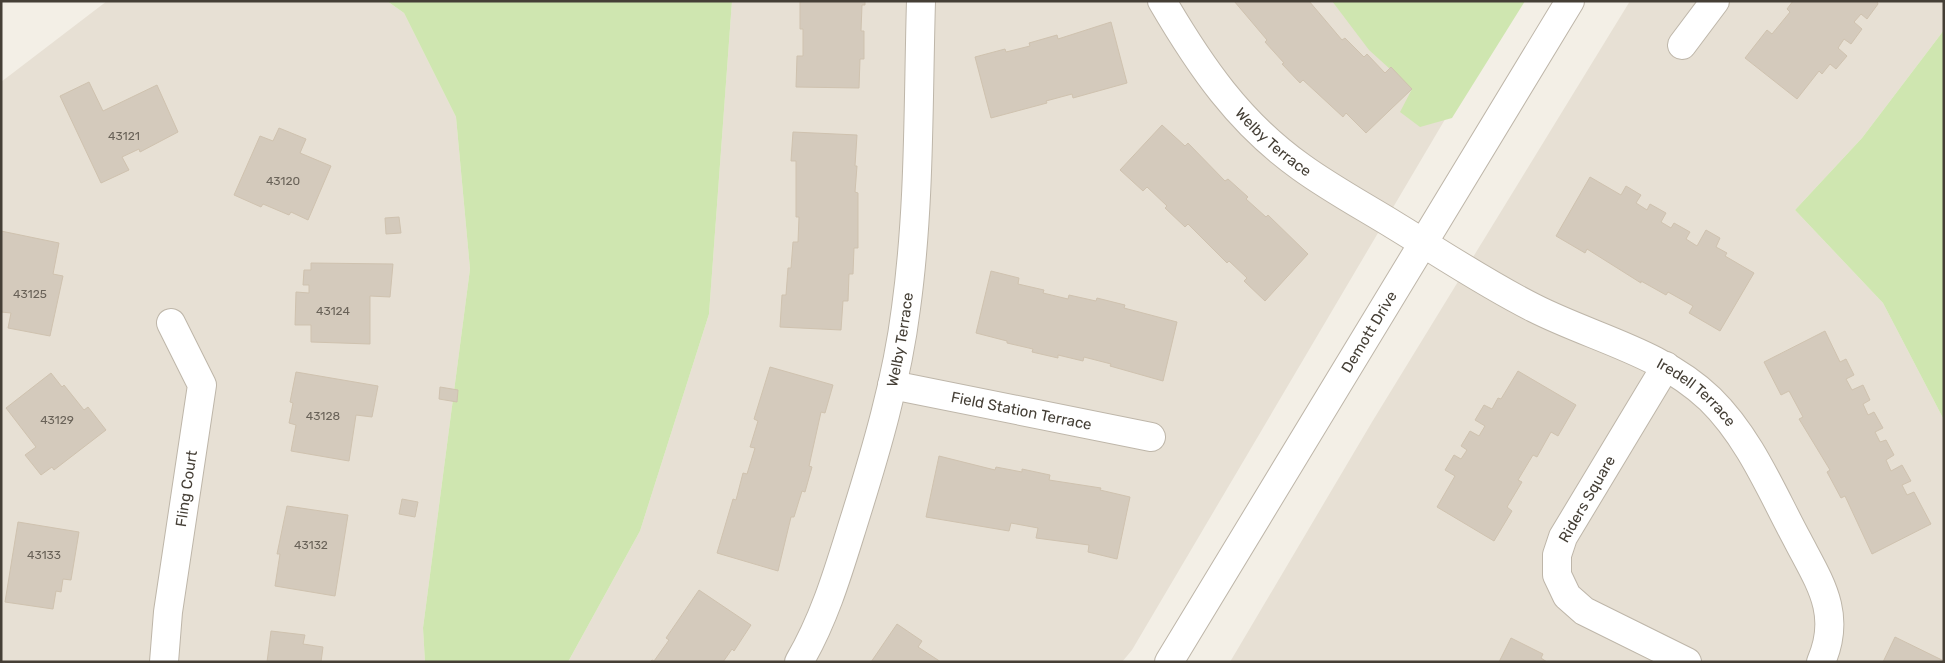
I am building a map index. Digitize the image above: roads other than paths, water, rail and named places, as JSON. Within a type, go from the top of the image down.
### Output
[{"type":"street","name":"Welby Terrace","points":[[799,662],[831,594],[873,460],[892,385],[906,309],[914,232],[920,1]]},
{"type":"street","name":"Welby Terrace","points":[[1162,1],[1212,80],[1251,125],[1301,167],[1423,243]]},
{"type":"street","name":"Demott Drive","points":[[1169,662],[1570,1]]},
{"type":"street","points":[[1682,45],[1715,1]]},
{"type":"street","name":"Iredell Terrace","points":[[1423,243],[1534,308],[1636,350],[1666,366],[1710,399],[1739,434],[1754,458],[1825,592],[1830,617],[1828,643],[1821,662]]},
{"type":"street","name":"Fling Court","points":[[164,662],[168,612],[202,385],[171,323]]},
{"type":"street","name":"Riders Square","points":[[1666,366],[1563,537],[1557,555],[1557,575],[1567,596],[1584,611],[1687,662]]},
{"type":"street","name":"Field Station Terrace","points":[[892,385],[1151,437]]}]
